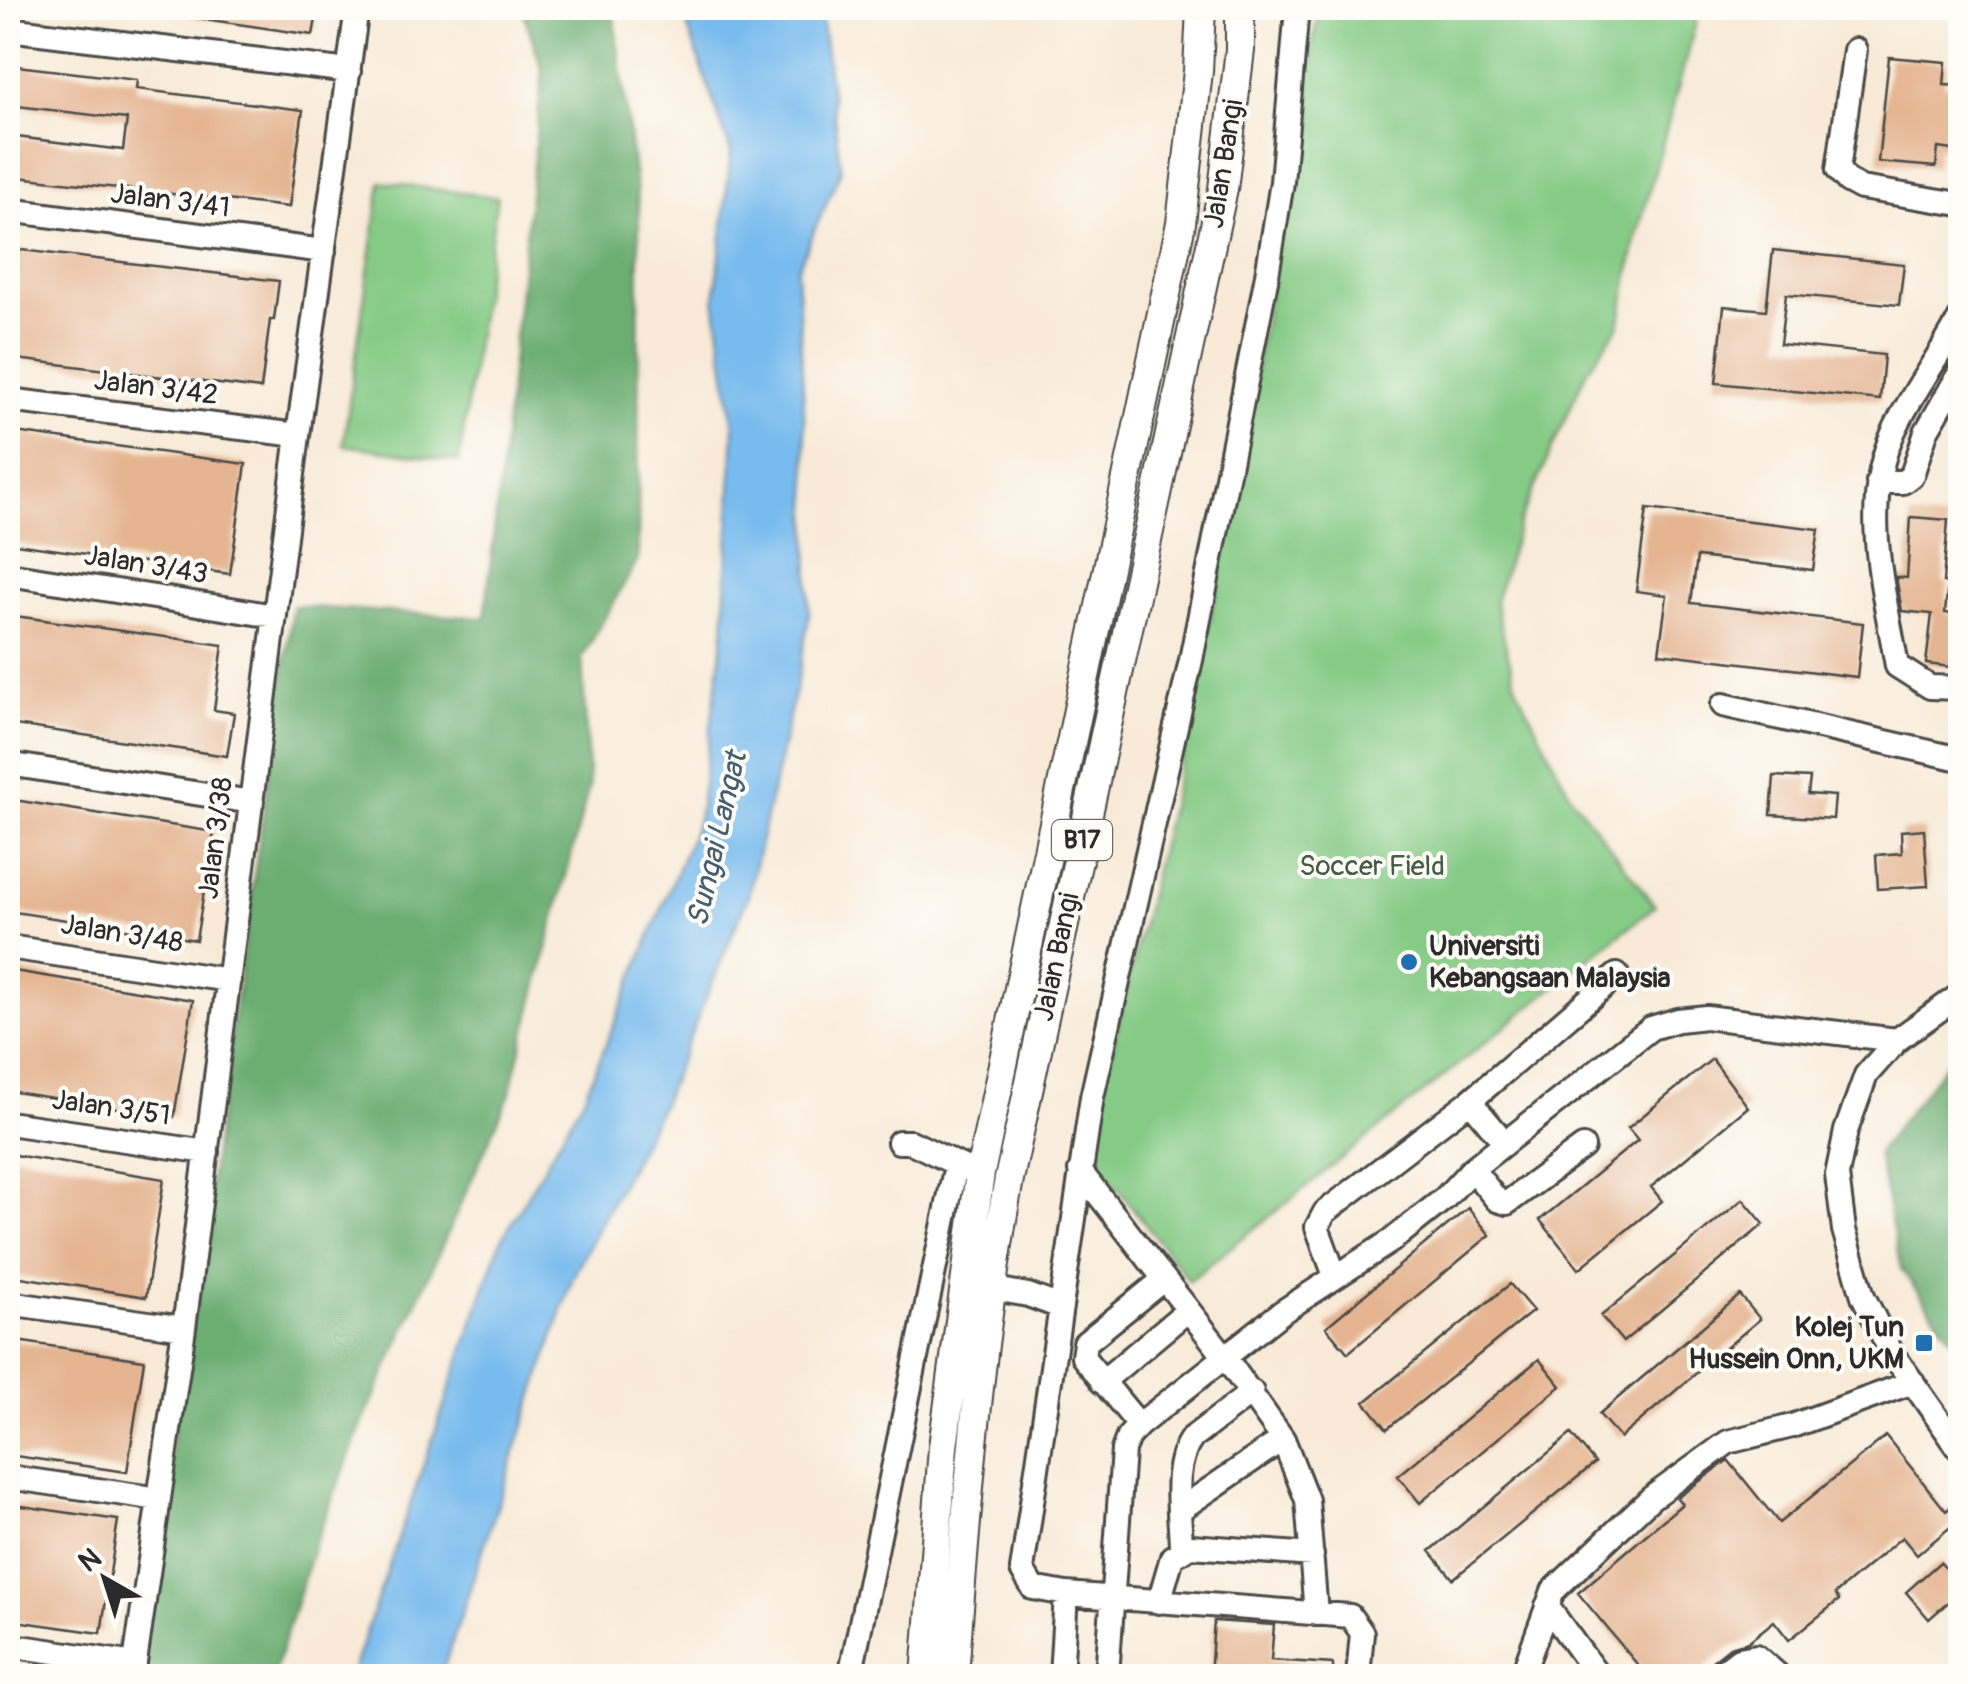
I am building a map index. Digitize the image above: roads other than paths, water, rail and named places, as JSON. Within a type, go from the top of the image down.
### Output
[{"type":"main road","name":"Jalan Bangi","points":[[926,1676],[968,1169],[1181,222],[1201,8]]},
{"type":"main road","name":"Jalan Bangi","points":[[954,1676],[971,1451],[989,1288],[1013,1159],[1223,189],[1240,50],[1240,8]]},
{"type":"street","name":"Jalan 3/38","points":[[134,1670],[184,1328],[298,435],[357,8]]},
{"type":"street","points":[[1297,8],[1282,182],[1267,274],[1191,660],[1092,1096],[1022,1570],[1033,1588],[1066,1594],[1350,1616],[1359,1626],[1358,1676]]},
{"type":"street","points":[[8,29],[348,71]]},
{"type":"street","points":[[1855,50],[1838,170],[1861,188],[1960,204]]},
{"type":"street","name":"Jalan 3/41","points":[[9,218],[324,250]]},
{"type":"street","points":[[1960,318],[1893,432],[1878,482],[1875,527],[1896,666],[1930,687],[1960,688]]},
{"type":"street","points":[[1878,482],[1904,482],[1912,475],[1926,432],[1960,374]]},
{"type":"street","name":"Jalan 3/42","points":[[8,400],[298,435]]},
{"type":"street","name":"Jalan 3/43","points":[[8,574],[275,616]]},
{"type":"street","points":[[1724,705],[1960,760]]},
{"type":"street","points":[[8,764],[252,802]]},
{"type":"street","name":"Jalan 3/48","points":[[8,947],[228,980]]},
{"type":"street","points":[[1336,1276],[1316,1227],[1325,1212],[1470,1101],[1617,975]]},
{"type":"street","points":[[1960,995],[1897,1040],[1866,1075],[1846,1131],[1837,1175],[1844,1230],[1863,1296],[1890,1350],[1960,1450]]},
{"type":"street","points":[[1108,1676],[1123,1450],[1139,1425],[1282,1312],[1391,1241],[1445,1198],[1472,1169],[1651,1028],[1706,1017],[1897,1040]]},
{"type":"street","points":[[1470,1101],[1504,1143]]},
{"type":"street","name":"Jalan 3/51","points":[[8,1123],[207,1152]]},
{"type":"street","points":[[850,1676],[968,1169],[910,1142],[899,1142]]},
{"type":"street","points":[[1472,1169],[1497,1200],[1507,1203],[1583,1147]]},
{"type":"street","points":[[1080,1171],[1226,1357],[1283,1439],[1307,1500],[1316,1614]]},
{"type":"street","points":[[1139,1425],[1083,1357],[1085,1343],[1164,1279]]},
{"type":"street","points":[[989,1288],[1028,1295],[1058,1306]]},
{"type":"street","points":[[8,1303],[184,1328]]},
{"type":"street","points":[[1102,1382],[1188,1310]]},
{"type":"street","points":[[1525,1676],[1522,1673],[1553,1591],[1651,1498],[1728,1442],[1792,1426],[1913,1382]]},
{"type":"street","points":[[1180,1550],[1180,1463],[1185,1447],[1252,1392]]},
{"type":"street","points":[[1181,1509],[1283,1439]]},
{"type":"street","points":[[8,1477],[159,1499]]},
{"type":"street","points":[[1159,1602],[1167,1565],[1180,1550],[1191,1546],[1312,1555]]},
{"type":"street","points":[[1060,1676],[1066,1594]]},
{"type":"street","points":[[1547,1606],[1598,1676]]},
{"type":"street","points":[[8,1644],[134,1670]]},
{"type":"street","points":[[1717,1676],[1739,1659],[1756,1656],[1779,1676]]},
{"type":"water","name":"Sungai Langat","points":[[681,8],[820,8],[841,170],[797,270],[808,494],[809,616],[799,673],[748,896],[662,1104],[573,1277],[441,1676],[351,1676],[500,1243],[585,1095],[698,820],[724,632],[734,428],[715,300],[731,152]]},
{"type":"place","name":"Universiti Kebangsaan Malaysia","points":[[1409,962]]},
{"type":"place","name":"Kolej Tun Hussein Onn, UKM","points":[[1924,1343]]},
{"type":"park label","name":"Soccer Field","points":[[1372,866]]}]
